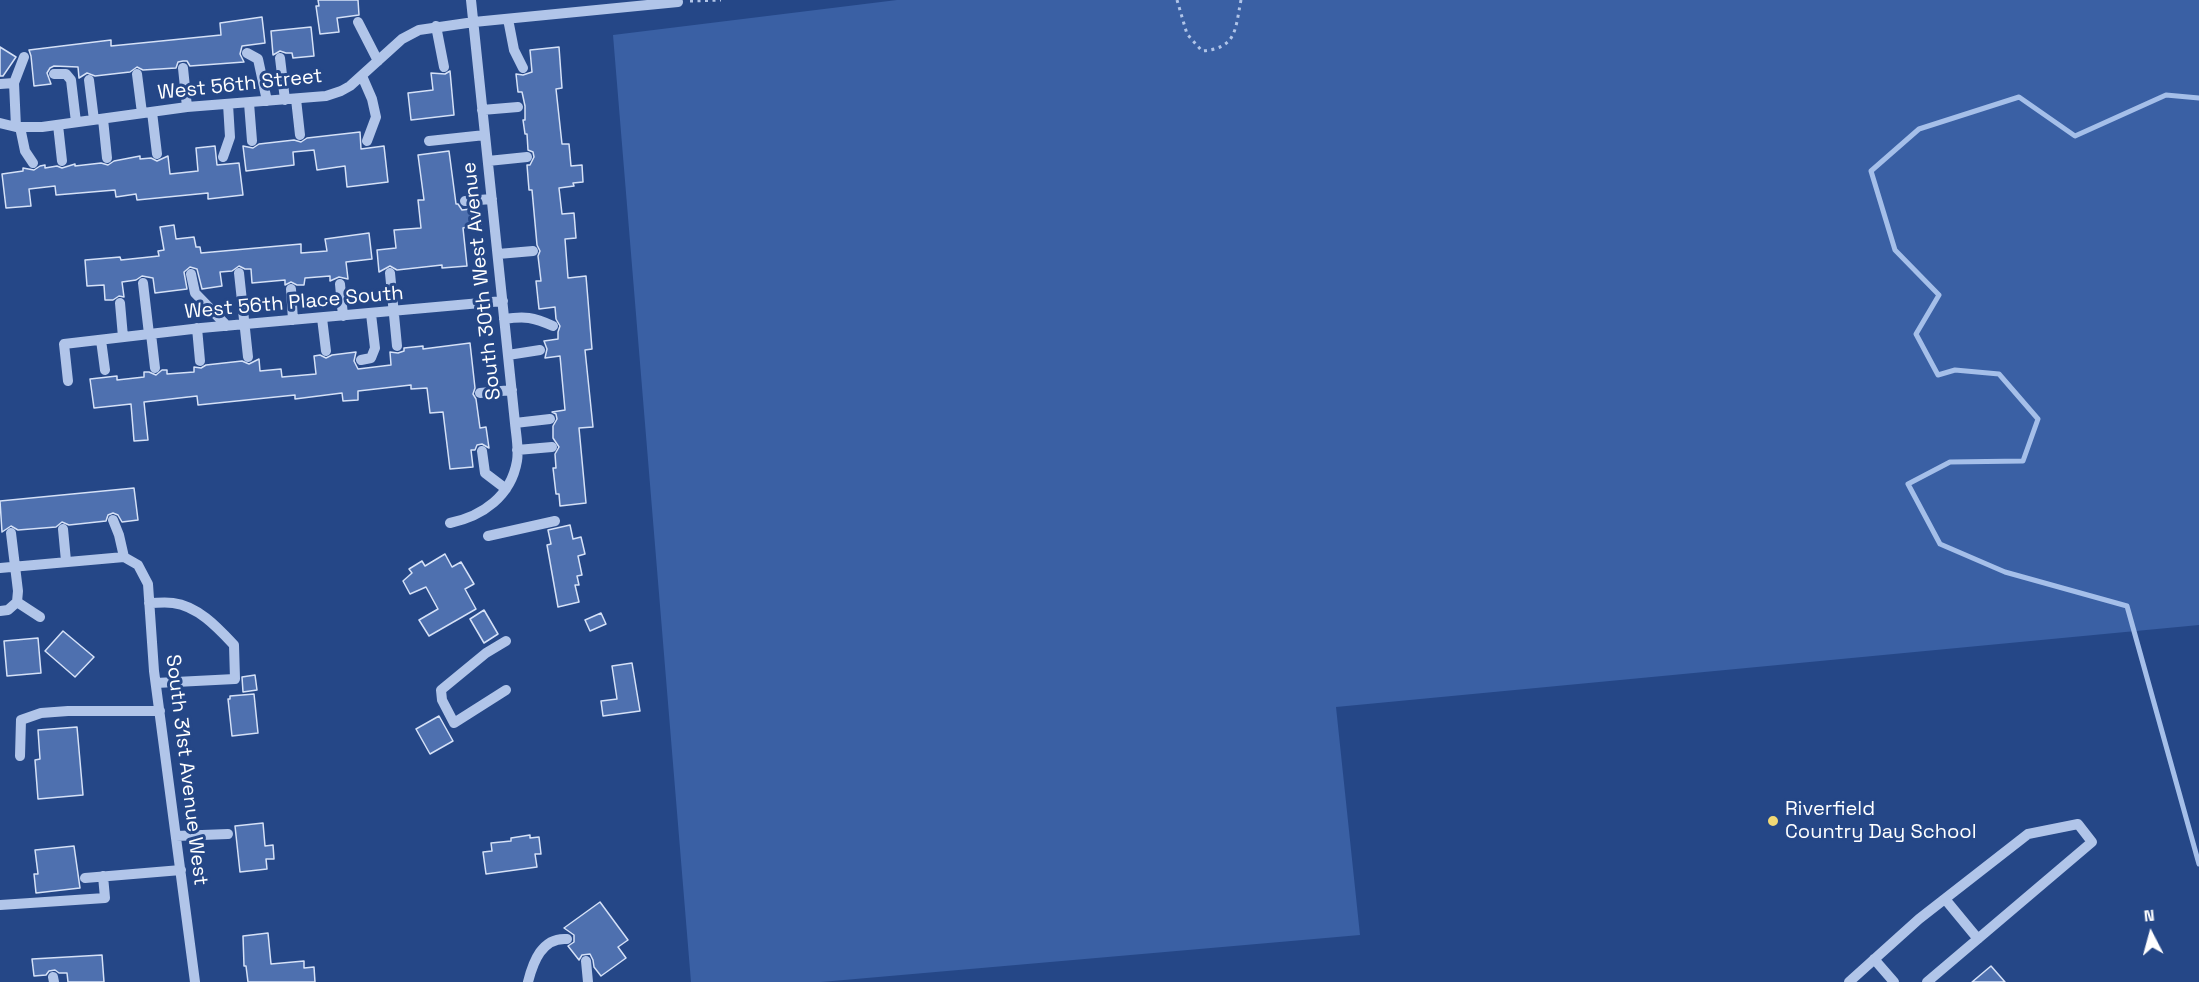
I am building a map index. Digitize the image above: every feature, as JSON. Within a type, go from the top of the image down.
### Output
[{"type":"street","name":"South 30th West Avenue","points":[[450,524],[467,519],[494,503],[506,489],[514,471],[517,450],[471,0]]},
{"type":"street","name":"West 56th Street","points":[[0,123],[18,127],[58,124],[187,107],[326,96],[341,91],[362,76],[402,39],[419,30],[611,4],[678,2]]},
{"type":"street","points":[[508,19],[514,50],[523,68]]},
{"type":"street","points":[[358,22],[378,61]]},
{"type":"street","points":[[436,26],[444,67]]},
{"type":"street","points":[[247,53],[258,59],[267,101]]},
{"type":"street","points":[[24,57],[14,83],[18,127],[25,150],[33,163]]},
{"type":"street","points":[[280,58],[300,135]]},
{"type":"street","points":[[183,68],[187,107]]},
{"type":"street","points":[[54,74],[66,74],[71,80],[76,122]]},
{"type":"street","points":[[137,74],[157,154]]},
{"type":"street","points":[[362,76],[376,117],[367,141]]},
{"type":"street","points":[[89,80],[107,158]]},
{"type":"street","points":[[0,84],[14,83]]},
{"type":"street","points":[[249,103],[252,141]]},
{"type":"street","points":[[223,157],[230,137],[228,104]]},
{"type":"street","points":[[482,110],[518,107]]},
{"type":"street","points":[[58,124],[62,161]]},
{"type":"street","points":[[429,141],[485,135]]},
{"type":"street","points":[[488,160],[527,157]]},
{"type":"street","points":[[465,201],[492,199]]},
{"type":"street","points":[[498,254],[533,251]]},
{"type":"street","points":[[239,273],[248,357]]},
{"type":"street","points":[[390,273],[397,346]]},
{"type":"street","points":[[191,274],[195,292],[227,326]]},
{"type":"street","points":[[143,283],[155,368]]},
{"type":"street","points":[[340,284],[343,316]]},
{"type":"street","points":[[291,289],[293,320]]},
{"type":"street","name":"West 56th Place South","points":[[68,381],[64,344],[197,328],[502,301]]},
{"type":"street","points":[[120,303],[123,337]]},
{"type":"street","points":[[361,360],[371,358],[375,348],[371,314]]},
{"type":"street","points":[[504,319],[522,316],[535,318],[553,326]]},
{"type":"street","points":[[322,318],[326,351]]},
{"type":"street","points":[[197,328],[200,361]]},
{"type":"street","points":[[101,340],[105,370]]},
{"type":"street","points":[[508,355],[540,350]]},
{"type":"street","points":[[480,393],[512,390]]},
{"type":"street","points":[[515,423],[550,419]]},
{"type":"street","points":[[517,450],[552,447]]},
{"type":"street","points":[[482,451],[485,473],[506,489]]},
{"type":"street","points":[[0,568],[124,557],[113,520]]},
{"type":"street","points":[[488,536],[555,521]]},
{"type":"street","points":[[63,529],[66,561]]},
{"type":"street","points":[[0,611],[8,610],[16,602],[18,591],[11,533]]},
{"type":"street","points":[[0,547],[13,552]]},
{"type":"street","name":"South 31st Avenue West","points":[[124,557],[138,565],[148,584],[156,683],[195,982]]},
{"type":"street","points":[[16,602],[40,617]]},
{"type":"street","points":[[149,603],[174,603],[197,612],[234,645],[234,679],[156,683]]},
{"type":"street","points":[[506,641],[486,653],[441,690],[442,700],[454,723],[506,690]]},
{"type":"street","points":[[20,756],[21,720],[41,712],[160,711]]},
{"type":"street","points":[[1849,982],[1945,898],[2028,834],[2078,824],[2092,842],[1928,982]]},
{"type":"street","points":[[176,836],[228,834]]},
{"type":"street","points":[[85,878],[181,870]]},
{"type":"street","points":[[0,904],[105,898],[103,876]]},
{"type":"street","points":[[1945,898],[1978,939]]},
{"type":"street","points":[[528,982],[533,962],[544,946],[560,939],[567,939]]},
{"type":"street","points":[[1874,959],[1894,982]]},
{"type":"street","points":[[586,961],[588,982]]},
{"type":"path","points":[[678,2],[721,0]]},
{"type":"path","points":[[1177,0],[1187,34],[1202,51],[1218,50],[1233,37],[1241,0]]},
{"type":"shaded area","points":[[897,0],[2199,0],[2199,625],[1336,707],[1360,935],[821,982],[691,982],[613,35]]},
{"type":"building","points":[[318,0],[358,0],[359,15],[337,18],[339,32],[320,34],[316,6],[319,6]]},
{"type":"building","points":[[262,17],[265,43],[242,46],[240,54],[244,62],[190,66],[187,61],[183,61],[178,62],[176,68],[143,70],[137,67],[130,72],[95,76],[87,73],[79,78],[78,67],[54,66],[47,73],[51,84],[34,86],[29,50],[111,40],[111,46],[221,35],[220,23]]},
{"type":"building","points":[[311,27],[314,56],[293,58],[292,53],[280,51],[273,55],[271,31]]},
{"type":"building","points":[[0,47],[16,57],[3,76],[0,76]]},
{"type":"building","points":[[559,47],[562,88],[556,89],[562,144],[569,144],[571,166],[582,165],[583,182],[559,188],[562,214],[574,213],[576,238],[565,239],[568,278],[586,276],[592,349],[585,350],[593,427],[579,428],[586,503],[560,506],[553,468],[556,468],[555,454],[559,447],[553,438],[553,426],[557,419],[556,414],[552,412],[565,410],[560,356],[545,358],[547,349],[544,341],[558,339],[560,326],[556,319],[555,307],[539,309],[536,281],[541,281],[538,256],[540,251],[537,245],[532,190],[529,190],[527,165],[530,165],[534,157],[533,152],[528,150],[523,120],[525,120],[525,106],[522,92],[518,92],[516,74],[523,75],[532,72],[530,50]]},
{"type":"building","points":[[450,71],[454,115],[411,120],[408,93],[433,90],[431,73],[445,74]]},
{"type":"building","points":[[360,132],[361,149],[384,146],[388,182],[347,187],[345,166],[317,170],[314,150],[293,152],[294,165],[246,171],[243,146],[253,148],[259,144],[294,140],[301,142],[307,138]]},
{"type":"building","points":[[215,146],[217,165],[239,163],[243,195],[208,199],[208,193],[137,200],[136,194],[116,197],[115,190],[56,195],[55,186],[29,189],[31,206],[6,208],[2,174],[23,171],[23,168],[34,170],[45,165],[45,168],[57,166],[62,168],[75,164],[75,166],[101,163],[108,165],[114,161],[140,156],[140,159],[151,158],[157,161],[168,156],[170,174],[198,171],[196,148]]},
{"type":"building","points":[[449,151],[456,204],[462,210],[479,208],[481,224],[466,225],[467,227],[463,228],[467,266],[442,268],[442,265],[397,270],[390,266],[379,272],[377,250],[396,248],[394,230],[421,228],[418,200],[424,200],[418,155]]},
{"type":"building","points":[[174,225],[176,239],[194,237],[196,247],[200,247],[201,253],[301,244],[301,253],[327,251],[325,239],[369,233],[372,259],[346,262],[348,279],[339,277],[330,281],[330,276],[305,278],[304,285],[291,282],[285,285],[285,280],[252,283],[251,269],[239,266],[232,271],[220,272],[222,286],[202,289],[197,269],[190,267],[184,272],[187,289],[155,293],[153,278],[142,276],[136,280],[122,282],[124,297],[105,300],[104,285],[87,286],[85,260],[120,257],[121,260],[159,256],[158,251],[164,250],[160,227]]},
{"type":"building","points":[[470,343],[475,388],[473,394],[476,399],[480,428],[486,427],[489,448],[482,444],[477,445],[475,450],[471,450],[473,467],[450,469],[443,412],[430,413],[427,388],[411,389],[411,385],[358,391],[358,400],[343,401],[342,393],[295,399],[295,395],[198,405],[197,396],[144,402],[148,440],[134,441],[131,404],[94,408],[90,379],[117,376],[117,380],[144,377],[144,372],[156,375],[162,370],[167,370],[167,374],[194,372],[194,367],[201,368],[206,365],[242,361],[249,364],[259,359],[260,371],[281,369],[282,377],[316,374],[314,356],[320,355],[326,358],[356,352],[354,361],[358,369],[391,365],[390,352],[398,353],[404,351],[404,348],[423,346],[423,349]]},
{"type":"building","points":[[134,488],[138,520],[122,522],[118,515],[113,513],[108,515],[106,521],[69,525],[62,522],[56,527],[18,530],[11,526],[2,532],[0,501]]},
{"type":"building","points":[[570,525],[573,539],[581,537],[585,554],[578,556],[582,575],[577,576],[579,585],[575,585],[579,602],[558,607],[547,545],[551,544],[548,530]]},
{"type":"building","points":[[445,554],[452,567],[461,562],[474,584],[465,589],[476,609],[429,636],[419,620],[438,609],[426,587],[410,594],[403,581],[412,573],[409,569],[422,561],[425,566]]},
{"type":"building","points":[[484,610],[498,634],[484,643],[470,619]]},
{"type":"building","points":[[601,613],[606,624],[590,631],[585,620]]},
{"type":"building","points":[[63,631],[94,657],[75,677],[45,651]]},
{"type":"building","points":[[38,638],[41,673],[7,676],[4,641]]},
{"type":"building","points":[[632,663],[640,711],[603,716],[601,701],[617,699],[612,666]]},
{"type":"building","points":[[255,675],[257,690],[243,692],[242,677]]},
{"type":"building","points":[[254,694],[258,733],[232,736],[228,699],[230,696]]},
{"type":"building","points":[[439,716],[453,741],[430,754],[416,729]]},
{"type":"building","points":[[77,727],[83,795],[38,799],[35,760],[40,759],[38,730]]},
{"type":"building","points":[[263,823],[265,846],[273,845],[274,859],[266,859],[267,869],[240,872],[235,826]]},
{"type":"building","points":[[530,835],[530,838],[539,837],[541,854],[535,854],[537,867],[486,874],[483,852],[492,851],[491,843],[511,841],[511,838]]},
{"type":"building","points":[[74,846],[80,888],[36,893],[34,874],[38,874],[35,850]]},
{"type":"building","points":[[600,902],[628,940],[618,947],[626,958],[601,976],[594,967],[590,954],[582,955],[579,960],[568,946],[574,942],[574,935],[564,928]]},
{"type":"building","points":[[268,933],[271,964],[304,961],[304,968],[314,967],[315,982],[248,982],[246,966],[244,966],[243,936]]},
{"type":"building","points":[[102,955],[104,982],[68,982],[67,973],[59,973],[55,970],[49,971],[46,975],[34,976],[32,959]]},
{"type":"building","points":[[1991,966],[2005,982],[1972,982]]},
{"type":"waterway","points":[[2199,98],[2166,95],[2075,136],[2019,97],[1919,129],[1871,171],[1895,250],[1939,295],[1916,334],[1938,375],[1955,370],[1999,374],[2038,419],[2023,461],[1950,462],[1908,484],[1940,544],[2005,572],[2127,606],[2199,864]]},
{"type":"place","name":"Riverfield Country Day School","points":[[1773,821]]}]
